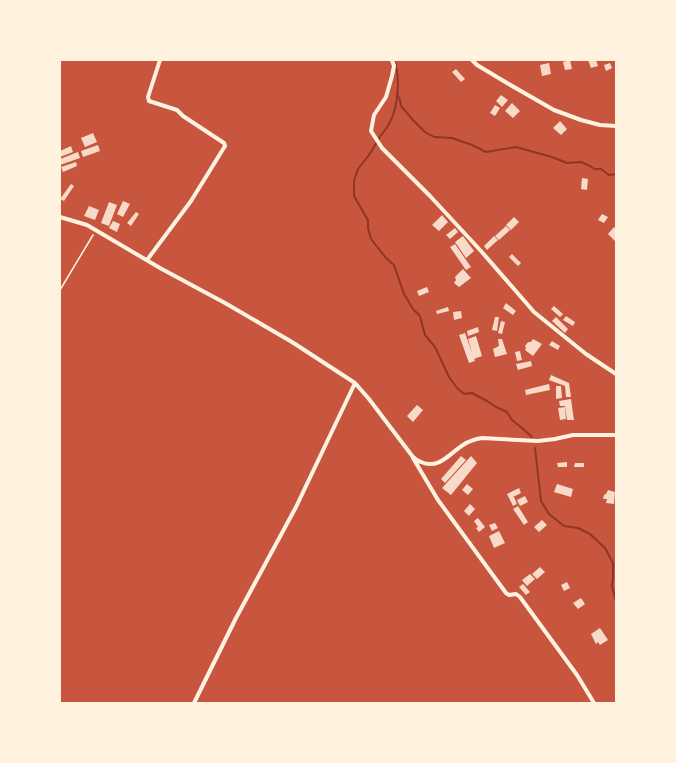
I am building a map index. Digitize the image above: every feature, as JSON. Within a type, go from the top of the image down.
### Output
[{"type":"street","points":[[147,260],[191,201],[225,146],[224,142],[183,116],[177,110],[149,101],[148,98],[160,60]]},
{"type":"street","points":[[392,60],[394,66],[386,97],[374,115],[371,131],[382,148],[430,196],[481,251],[534,312],[586,354],[616,374]]},
{"type":"street","points":[[472,60],[477,65],[507,84],[554,110],[600,126],[616,126]]},
{"type":"street","points":[[60,218],[87,224],[160,268],[225,303],[292,342],[355,383],[413,457],[438,500],[506,593],[509,595],[516,594],[520,597],[577,675],[594,703]]},
{"type":"street","points":[[194,703],[236,618],[296,507],[355,383]]},
{"type":"street","points":[[413,457],[422,463],[438,463],[445,460],[463,445],[472,440],[482,438],[538,441],[573,435],[616,435]]},
{"type":"path","points":[[60,290],[96,230]]},
{"type":"building","points":[[570,60],[572,69],[565,70],[563,62]]},
{"type":"building","points":[[588,60],[596,60],[598,66],[591,68]]},
{"type":"building","points":[[549,63],[551,74],[542,76],[540,65]]},
{"type":"building","points":[[610,63],[612,68],[606,71],[604,65]]},
{"type":"building","points":[[456,69],[465,79],[461,82],[452,72]]},
{"type":"building","points":[[501,95],[508,100],[502,107],[496,101]]},
{"type":"building","points":[[512,103],[520,111],[513,118],[505,111]]},
{"type":"building","points":[[495,105],[500,108],[495,116],[490,113]]},
{"type":"building","points":[[560,121],[567,129],[561,135],[553,128]]},
{"type":"building","points":[[93,133],[97,142],[85,147],[81,138]]},
{"type":"building","points":[[98,145],[100,151],[83,157],[81,151]]},
{"type":"building","points":[[71,146],[73,152],[60,157],[60,151]]},
{"type":"building","points":[[78,152],[80,158],[60,165],[60,159]]},
{"type":"building","points":[[76,162],[77,166],[63,172],[61,167]]},
{"type":"building","points":[[582,178],[588,179],[587,190],[581,189]]},
{"type":"building","points":[[71,184],[74,186],[64,201],[60,199]]},
{"type":"building","points":[[123,201],[130,204],[123,217],[117,214]]},
{"type":"building","points":[[109,202],[117,205],[109,226],[101,223]]},
{"type":"building","points":[[89,206],[99,210],[95,220],[84,216]]},
{"type":"building","points":[[136,212],[139,214],[131,226],[127,223]]},
{"type":"building","points":[[602,214],[608,217],[604,223],[598,220]]},
{"type":"building","points":[[442,215],[448,222],[439,231],[432,225]]},
{"type":"building","points":[[514,217],[519,222],[511,230],[506,225]]},
{"type":"building","points":[[113,221],[120,224],[117,232],[109,228]]},
{"type":"building","points":[[506,226],[510,230],[499,240],[495,236]]},
{"type":"building","points":[[614,227],[616,229],[616,242],[608,234]]},
{"type":"building","points":[[455,228],[458,232],[450,239],[446,235]]},
{"type":"building","points":[[463,236],[474,251],[466,258],[455,242]]},
{"type":"building","points":[[494,236],[498,240],[487,250],[484,246]]},
{"type":"building","points":[[455,244],[471,267],[466,270],[450,247]]},
{"type":"building","points":[[512,254],[521,263],[518,266],[509,257]]},
{"type":"building","points":[[463,269],[471,278],[459,287],[454,283],[456,280],[455,277]]},
{"type":"building","points":[[427,287],[429,292],[419,296],[417,291]]},
{"type":"building","points":[[506,303],[516,311],[513,315],[503,308]]},
{"type":"building","points":[[554,306],[563,314],[560,317],[551,309]]},
{"type":"building","points":[[448,307],[449,311],[437,314],[436,311]]},
{"type":"building","points":[[461,311],[462,318],[454,320],[453,312]]},
{"type":"building","points":[[566,316],[575,322],[573,326],[563,320]]},
{"type":"building","points":[[495,317],[499,317],[497,331],[492,330]]},
{"type":"building","points":[[556,317],[568,329],[565,333],[552,321]]},
{"type":"building","points":[[501,321],[505,322],[502,334],[498,333]]},
{"type":"building","points":[[478,327],[479,332],[468,336],[467,331]]},
{"type":"building","points":[[465,333],[475,361],[469,363],[459,335]]},
{"type":"building","points":[[476,336],[482,356],[474,359],[468,339]]},
{"type":"building","points":[[498,339],[502,339],[507,354],[495,357],[493,349],[499,346]]},
{"type":"building","points":[[533,339],[542,344],[533,356],[525,350],[525,346]]},
{"type":"building","points":[[552,341],[560,346],[558,350],[549,345]]},
{"type":"building","points":[[520,351],[522,360],[517,361],[515,352]]},
{"type":"building","points":[[531,361],[532,366],[518,370],[516,364]]},
{"type":"building","points":[[551,375],[569,383],[571,397],[566,397],[565,386],[549,380]]},
{"type":"building","points":[[549,384],[550,390],[526,395],[525,390]]},
{"type":"building","points":[[556,386],[561,386],[562,398],[556,399]]},
{"type":"building","points":[[571,399],[574,420],[567,420],[565,406],[560,406],[559,401]]},
{"type":"building","points":[[417,405],[423,410],[413,422],[407,416]]},
{"type":"building","points":[[565,407],[566,419],[560,420],[558,408]]},
{"type":"building","points":[[461,456],[466,460],[445,483],[441,479]]},
{"type":"building","points":[[471,456],[477,463],[451,495],[442,488]]},
{"type":"building","points":[[567,462],[567,467],[558,467],[557,463]]},
{"type":"building","points":[[575,463],[584,463],[584,467],[574,467]]},
{"type":"building","points":[[467,484],[473,489],[468,495],[462,490]]},
{"type":"building","points":[[557,484],[573,489],[571,497],[554,492]]},
{"type":"building","points":[[519,488],[521,493],[513,497],[517,504],[513,506],[507,494]]},
{"type":"building","points":[[608,490],[615,492],[614,504],[606,503],[607,499],[603,499]]},
{"type":"building","points":[[525,496],[528,502],[520,506],[517,500]]},
{"type":"building","points":[[470,504],[475,509],[469,516],[464,511]]},
{"type":"building","points":[[518,506],[528,522],[524,525],[513,509]]},
{"type":"building","points":[[478,518],[485,527],[479,532],[474,521]]},
{"type":"building","points":[[542,520],[547,525],[539,532],[534,527]]},
{"type":"building","points":[[495,523],[498,528],[492,531],[489,525]]},
{"type":"building","points":[[499,531],[505,543],[494,548],[489,536]]},
{"type":"building","points":[[540,567],[545,572],[537,579],[532,574]]},
{"type":"building","points":[[530,574],[535,579],[527,586],[522,580]]},
{"type":"building","points":[[567,582],[570,588],[564,591],[561,585]]},
{"type":"building","points":[[523,584],[530,592],[526,595],[519,587]]},
{"type":"building","points":[[581,598],[585,604],[578,609],[573,603]]},
{"type":"building","points":[[600,628],[608,640],[600,645],[598,642],[596,644],[591,634]]},
{"type":"waterway","points":[[378,140],[389,124],[395,110],[398,84],[394,60]]},
{"type":"waterway","points":[[397,94],[401,106],[413,120],[425,132],[434,137],[452,138],[486,152],[516,147],[552,157],[567,163],[581,162],[595,169],[601,169],[609,175],[616,174]]},
{"type":"waterway","points":[[377,142],[358,169],[354,181],[354,196],[368,220],[368,228],[371,239],[386,258],[394,265],[404,294],[413,309],[420,316],[425,335],[435,347],[449,377],[457,388],[464,394],[472,393],[507,412],[512,420],[532,437]]},
{"type":"waterway","points":[[535,448],[541,501],[549,514],[564,526],[578,528],[590,534],[605,548],[613,563],[612,586],[616,601]]}]
